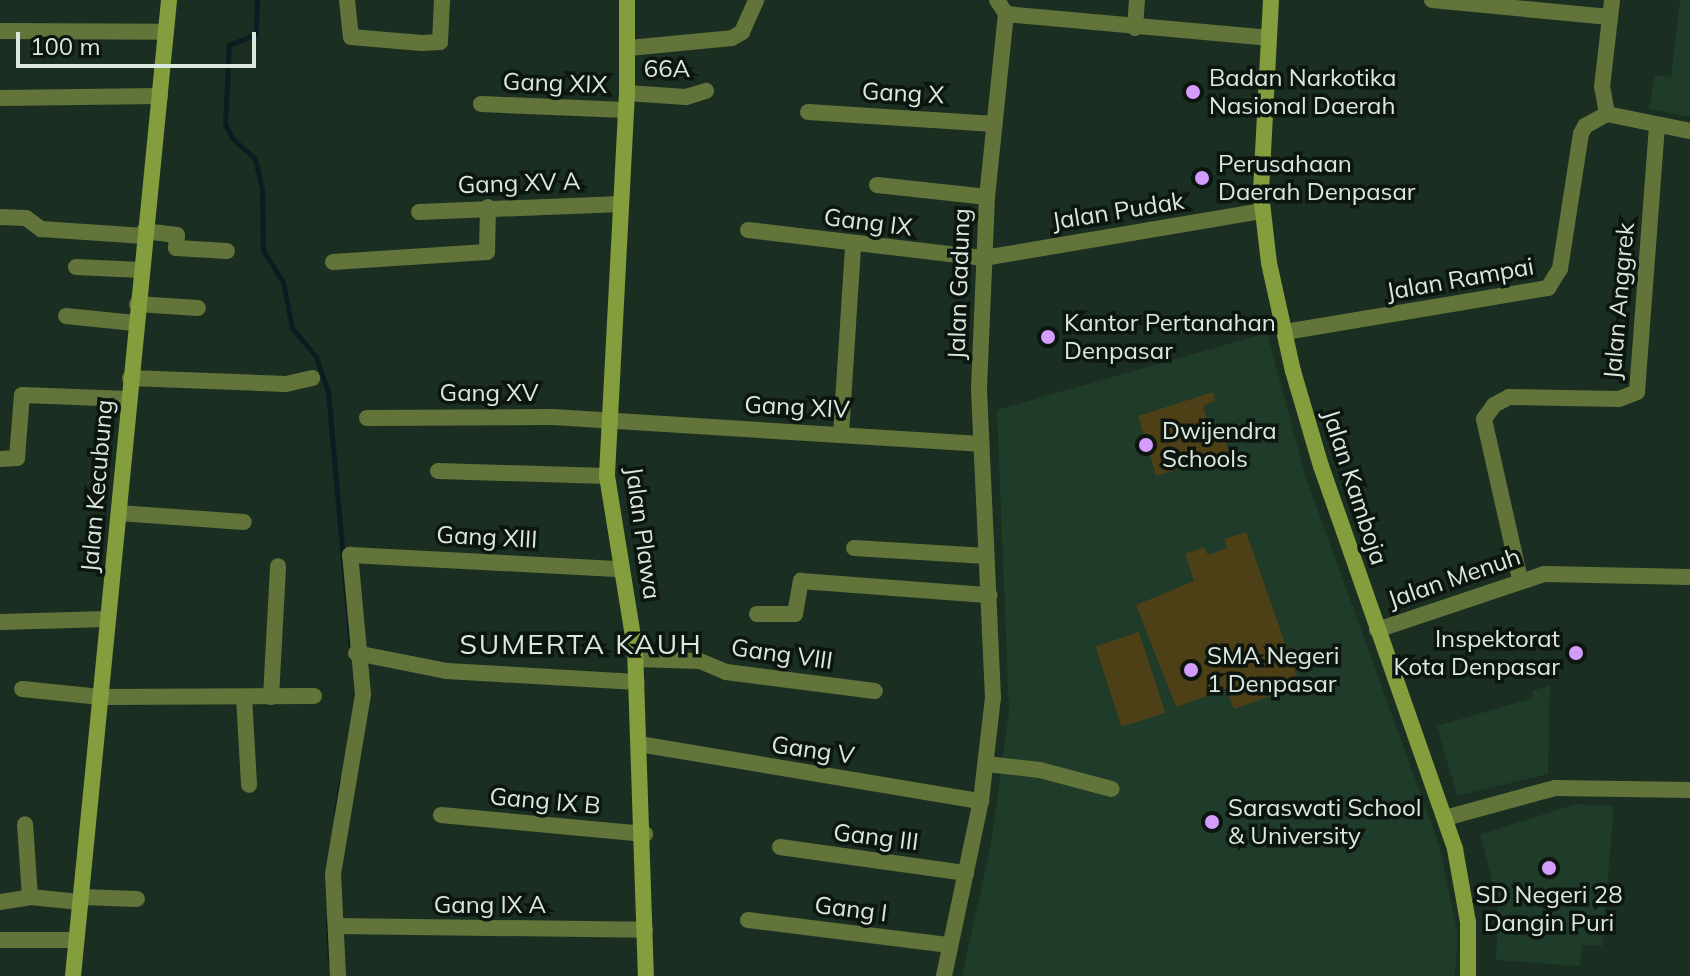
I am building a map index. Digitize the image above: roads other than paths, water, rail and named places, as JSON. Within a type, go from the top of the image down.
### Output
[{"type":"street","name":"Jalan Kecubung","points":[[73,976],[169,0]]},
{"type":"street","points":[[347,0],[348,36],[440,42],[442,0]]},
{"type":"street","name":"Jalan Plawa","points":[[627,0],[627,101],[607,476],[636,659],[645,834],[646,976]]},
{"type":"street","points":[[629,48],[732,38],[742,32],[756,0]]},
{"type":"street","points":[[1135,28],[1137,0]]},
{"type":"street","name":"Jalan Kamboja","points":[[1271,0],[1261,211],[1285,332],[1321,466],[1445,818],[1465,890],[1468,976]]},
{"type":"street","points":[[1432,0],[1611,8],[1602,87],[1607,114],[1690,131]]},
{"type":"street","points":[[1001,7],[1135,28],[1268,38]]},
{"type":"street","name":"Jalan Gadung","points":[[944,976],[981,801],[993,698],[980,444],[984,258],[1001,7]]},
{"type":"street","points":[[0,31],[166,32]]},
{"type":"street","name":"66A","points":[[627,101],[686,97],[706,91]]},
{"type":"street","points":[[0,98],[160,96]]},
{"type":"street","name":"Gang XIX","points":[[481,104],[627,101]]},
{"type":"street","name":"Gang X","points":[[808,112],[995,124]]},
{"type":"street","name":"Jalan Rampai","points":[[1285,332],[1548,288],[1560,269],[1581,134],[1585,126],[1607,114]]},
{"type":"street","name":"Jalan Anggrek","points":[[1520,579],[1484,419],[1494,405],[1509,397],[1619,399],[1637,392],[1657,126]]},
{"type":"street","points":[[877,185],[987,197]]},
{"type":"street","name":"Gang XV A","points":[[419,212],[621,204]]},
{"type":"street","points":[[333,262],[487,252],[488,207]]},
{"type":"street","name":"Jalan Pudak","points":[[984,258],[1261,211]]},
{"type":"street","points":[[0,217],[26,218],[41,229],[177,235],[176,248],[227,251]]},
{"type":"street","name":"Gang IX","points":[[748,230],[853,246],[984,258]]},
{"type":"street","points":[[841,433],[853,246]]},
{"type":"street","points":[[76,267],[141,270]]},
{"type":"street","points":[[137,304],[198,308]]},
{"type":"street","points":[[66,316],[135,323]]},
{"type":"street","points":[[130,378],[286,384],[312,378]]},
{"type":"street","points":[[0,459],[17,458],[22,395],[129,399]]},
{"type":"street","name":"Gang XV","points":[[367,418],[495,415],[611,420]]},
{"type":"street","name":"Gang XIV","points":[[611,420],[980,444]]},
{"type":"street","points":[[438,471],[607,476]]},
{"type":"street","points":[[119,513],[244,522]]},
{"type":"street","points":[[854,548],[986,556]]},
{"type":"street","name":"Gang XIII","points":[[356,653],[350,555],[621,569]]},
{"type":"street","points":[[271,697],[278,566]]},
{"type":"street","name":"Jalan Menuh","points":[[1377,630],[1520,579],[1568,572],[1690,577]]},
{"type":"street","points":[[757,614],[795,614],[801,581],[989,595]]},
{"type":"street","points":[[0,622],[108,619]]},
{"type":"street","points":[[338,976],[333,874],[363,694],[356,653],[447,671],[637,682]]},
{"type":"street","name":"Gang VIII","points":[[636,659],[700,661],[726,672],[875,691]]},
{"type":"street","points":[[22,689],[101,697],[314,696]]},
{"type":"street","points":[[244,697],[249,785]]},
{"type":"street","name":"Gang V","points":[[639,744],[981,801]]},
{"type":"street","points":[[986,764],[1040,770],[1112,789]]},
{"type":"street","points":[[1445,818],[1555,788],[1690,790]]},
{"type":"street","name":"Gang IX B","points":[[441,815],[645,834]]},
{"type":"street","points":[[25,824],[30,897]]},
{"type":"street","name":"Gang III","points":[[780,847],[966,873]]},
{"type":"street","points":[[0,902],[30,897],[137,899]]},
{"type":"street","name":"Gang I","points":[[748,920],[949,945]]},
{"type":"street","name":"Gang IX A","points":[[336,926],[645,930]]},
{"type":"street","points":[[0,940],[76,940]]},
{"type":"waterway","points":[[257,0],[256,34],[229,45],[225,124],[232,138],[255,159],[262,189],[263,250],[283,282],[292,328],[316,357],[328,391],[351,651]]},
{"type":"waterway","points":[[336,812],[341,782]]},
{"type":"waterway","points":[[328,921],[330,963]]},
{"type":"place","name":"Badan Narkotika Nasional Daerah","points":[[1193,92]]},
{"type":"place","name":"Perusahaan Daerah Denpasar","points":[[1202,178]]},
{"type":"place","name":"Kantor Pertanahan Denpasar","points":[[1048,337]]},
{"type":"place","name":"Dwijendra Schools","points":[[1146,445]]},
{"type":"place","name":"Inspektorat Kota Denpasar","points":[[1576,653]]},
{"type":"place","name":"SMA Negeri 1 Denpasar","points":[[1191,670]]},
{"type":"place","name":"Saraswati School & University","points":[[1212,822]]},
{"type":"place","name":"SD Negeri 28 Dangin Puri","points":[[1549,868]]},
{"type":"district","name":"SUMERTA KAUH","points":[[581,644]]}]
